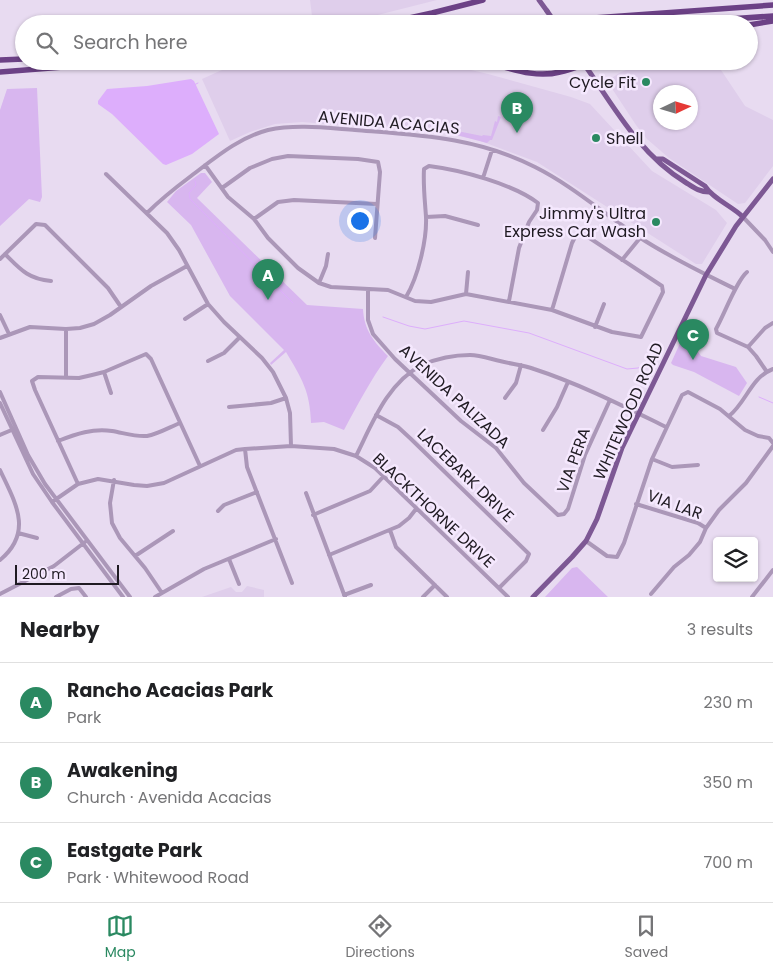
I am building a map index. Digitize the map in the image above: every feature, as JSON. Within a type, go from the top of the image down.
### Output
[{"type":"highway","points":[[427,15],[483,0]]},
{"type":"highway","points":[[628,15],[773,4]]},
{"type":"highway","points":[[758,17],[773,16]]},
{"type":"highway","points":[[758,24],[773,21]]},
{"type":"highway","points":[[0,60],[15,59]]},
{"type":"highway","points":[[0,72],[25,70]]},
{"type":"highway","points":[[515,70],[542,75],[566,70]]},
{"type":"main road","points":[[539,0],[550,15]]},
{"type":"main road","points":[[589,70],[636,140],[656,158],[663,159],[705,186],[709,192],[743,217]]},
{"type":"main road","name":"WHITEWOOD ROAD","points":[[533,597],[586,541],[597,519],[616,463],[638,413],[706,275],[743,217],[773,179]]},
{"type":"street","name":"AVENIDA ACACIAS","points":[[147,213],[160,199],[230,147],[268,130],[306,127],[437,137],[492,150],[534,166],[558,179],[640,238],[735,289]]},
{"type":"street","points":[[483,178],[492,150]]},
{"type":"street","points":[[222,188],[250,168],[272,159],[288,156],[358,159],[378,162],[380,172],[375,238]]},
{"type":"street","points":[[205,165],[228,197],[254,219],[268,238],[298,268],[319,283],[331,287],[388,290],[415,301],[431,302],[466,294],[552,310],[595,327],[641,337],[663,292],[662,286],[582,233],[576,235],[572,242],[552,310]]},
{"type":"street","points":[[406,297],[417,274],[425,236],[424,170],[430,166],[447,168],[498,183],[538,203],[537,210],[529,222],[519,248],[509,302]]},
{"type":"street","points":[[106,174],[167,234],[179,250],[208,304],[273,372],[286,398],[290,413],[291,446]]},
{"type":"street","points":[[254,219],[278,202],[294,200],[377,204]]},
{"type":"street","points":[[426,217],[445,216],[478,225]]},
{"type":"street","points":[[743,217],[773,252]]},
{"type":"street","points":[[0,259],[36,224],[45,225],[108,288],[120,307]]},
{"type":"street","points":[[622,260],[640,238]]},
{"type":"street","points":[[5,254],[25,274],[40,280],[51,281]]},
{"type":"street","points":[[319,283],[328,254]]},
{"type":"street","points":[[0,338],[30,327],[66,329],[94,324],[151,286],[187,266]]},
{"type":"street","points":[[466,294],[468,272]]},
{"type":"street","points":[[747,272],[735,289],[716,329],[717,333],[748,347],[767,372]]},
{"type":"street","name":"AVENIDA PALIZADA","points":[[368,289],[368,320],[373,334],[396,359],[461,421],[496,448],[524,483],[550,510]]},
{"type":"street","points":[[185,319],[208,304]]},
{"type":"street","points":[[595,327],[604,304]]},
{"type":"street","points":[[0,315],[8,334]]},
{"type":"street","points":[[748,347],[765,328],[773,323]]},
{"type":"street","points":[[66,329],[66,378]]},
{"type":"street","points":[[208,361],[224,353],[240,337]]},
{"type":"street","points":[[78,484],[32,381],[38,377],[79,378],[104,372],[146,354],[152,359],[200,466]]},
{"type":"street","points":[[356,456],[376,414],[395,388],[422,366],[460,356],[472,355],[521,365],[610,400],[666,428]]},
{"type":"street","points":[[506,398],[516,383],[521,365]]},
{"type":"street","points":[[729,416],[736,410],[757,380],[773,370]]},
{"type":"street","points":[[104,372],[111,393]]},
{"type":"street","points":[[543,430],[557,407],[568,382]]},
{"type":"street","points":[[0,392],[33,474],[124,597]]},
{"type":"street","points":[[586,541],[607,556],[617,557],[624,543],[652,459],[682,395],[688,392],[712,404],[745,430],[758,436],[769,438],[773,444],[746,483],[719,510],[706,528],[700,542],[689,555],[674,567],[651,594]]},
{"type":"street","points":[[229,407],[271,403],[286,398]]},
{"type":"street","name":"VIA PERA","points":[[550,510],[558,516],[564,514],[568,509],[585,455],[610,400]]},
{"type":"street","points":[[0,403],[14,429]]},
{"type":"street","name":"LACEBARK DRIVE","points":[[376,414],[398,427],[529,554],[526,562],[499,588]]},
{"type":"street","points":[[58,441],[76,434],[96,430],[148,436],[180,423]]},
{"type":"street","points":[[0,435],[14,429]]},
{"type":"street","name":"BLACKTHORNE DRIVE","points":[[54,501],[78,484],[98,479],[147,486],[164,483],[236,450],[291,446],[334,449],[356,456],[375,468],[508,597]]},
{"type":"street","points":[[245,449],[247,467],[292,583]]},
{"type":"street","points":[[652,459],[672,467],[698,465]]},
{"type":"street","points":[[0,470],[17,508],[20,521],[18,533],[8,553],[0,560]]},
{"type":"street","points":[[313,515],[370,492],[384,477]]},
{"type":"street","points":[[114,480],[110,503],[112,523],[120,538],[162,593]]},
{"type":"street","points":[[218,511],[224,505],[257,492]]},
{"type":"street","points":[[306,493],[344,596],[371,585]]},
{"type":"street","name":"VIA LAR","points":[[636,504],[698,523],[706,528]]},
{"type":"street","points":[[329,555],[390,530],[409,518],[416,509]]},
{"type":"street","points":[[390,530],[396,547],[447,597]]},
{"type":"street","points":[[135,556],[173,531]]},
{"type":"street","points":[[18,533],[37,538]]},
{"type":"street","points":[[155,597],[204,569],[276,539]]},
{"type":"street","points":[[0,594],[54,566],[85,542]]},
{"type":"street","points":[[85,542],[130,597]]},
{"type":"street","points":[[229,559],[239,584]]},
{"type":"street","points":[[752,597],[773,570]]},
{"type":"street","points":[[423,597],[435,585]]},
{"type":"street","points":[[56,597],[70,589],[79,588],[86,597]]},
{"type":"shaded area","points":[[310,0],[437,0],[378,15],[312,15]]},
{"type":"shaded area","points":[[222,70],[471,70],[488,74],[590,104],[652,171],[716,210],[727,223],[702,264],[696,264],[537,162],[478,140],[445,133],[302,122],[275,124],[230,141],[202,79]]},
{"type":"shaded area","points":[[626,70],[721,70],[745,106],[773,120],[773,166],[745,203],[738,204],[669,158],[647,139],[607,81]]},
{"type":"shaded area","points":[[191,79],[194,81],[219,134],[192,154],[166,165],[112,114],[98,104],[98,101],[107,89],[147,86]]},
{"type":"shaded area","points":[[37,88],[42,197],[40,202],[29,199],[0,226],[0,110],[7,89]]},
{"type":"shaded area","points":[[498,116],[501,117],[492,140],[487,143],[449,133],[447,129],[491,136]]},
{"type":"shaded area","points":[[201,173],[205,173],[212,182],[197,198],[307,305],[363,309],[365,323],[371,335],[388,356],[370,383],[344,430],[324,422],[311,423],[307,394],[297,370],[286,352],[271,365],[270,363],[284,350],[230,296],[191,225],[167,202],[176,191]]},
{"type":"shaded area","points":[[686,330],[701,356],[736,367],[747,383],[739,396],[694,372],[671,363]]},
{"type":"shaded area","points":[[577,567],[608,597],[545,597],[572,568]]},
{"type":"shaded area","points":[[247,586],[264,590],[264,597],[202,597],[231,587],[236,592],[242,592]]},
{"type":"waterway","points":[[194,85],[198,83]]},
{"type":"waterway","points":[[195,181],[196,185],[189,193],[190,199],[293,303]]},
{"type":"waterway","points":[[383,317],[409,326],[425,329],[464,321],[529,333],[627,369],[638,368],[649,363]]},
{"type":"waterway","points":[[759,397],[773,403]]},
{"type":"place","name":"Cycle Fit","points":[[646,82]]},
{"type":"place","name":"Awakening","points":[[517,133]]},
{"type":"place","name":"Shell","points":[[596,138]]},
{"type":"place","name":"Jimmy's Ultra Express Car Wash","points":[[656,222]]},
{"type":"place","name":"Rancho Acacias Park","points":[[268,300]]},
{"type":"place","name":"Eastgate Park","points":[[693,360]]}]
